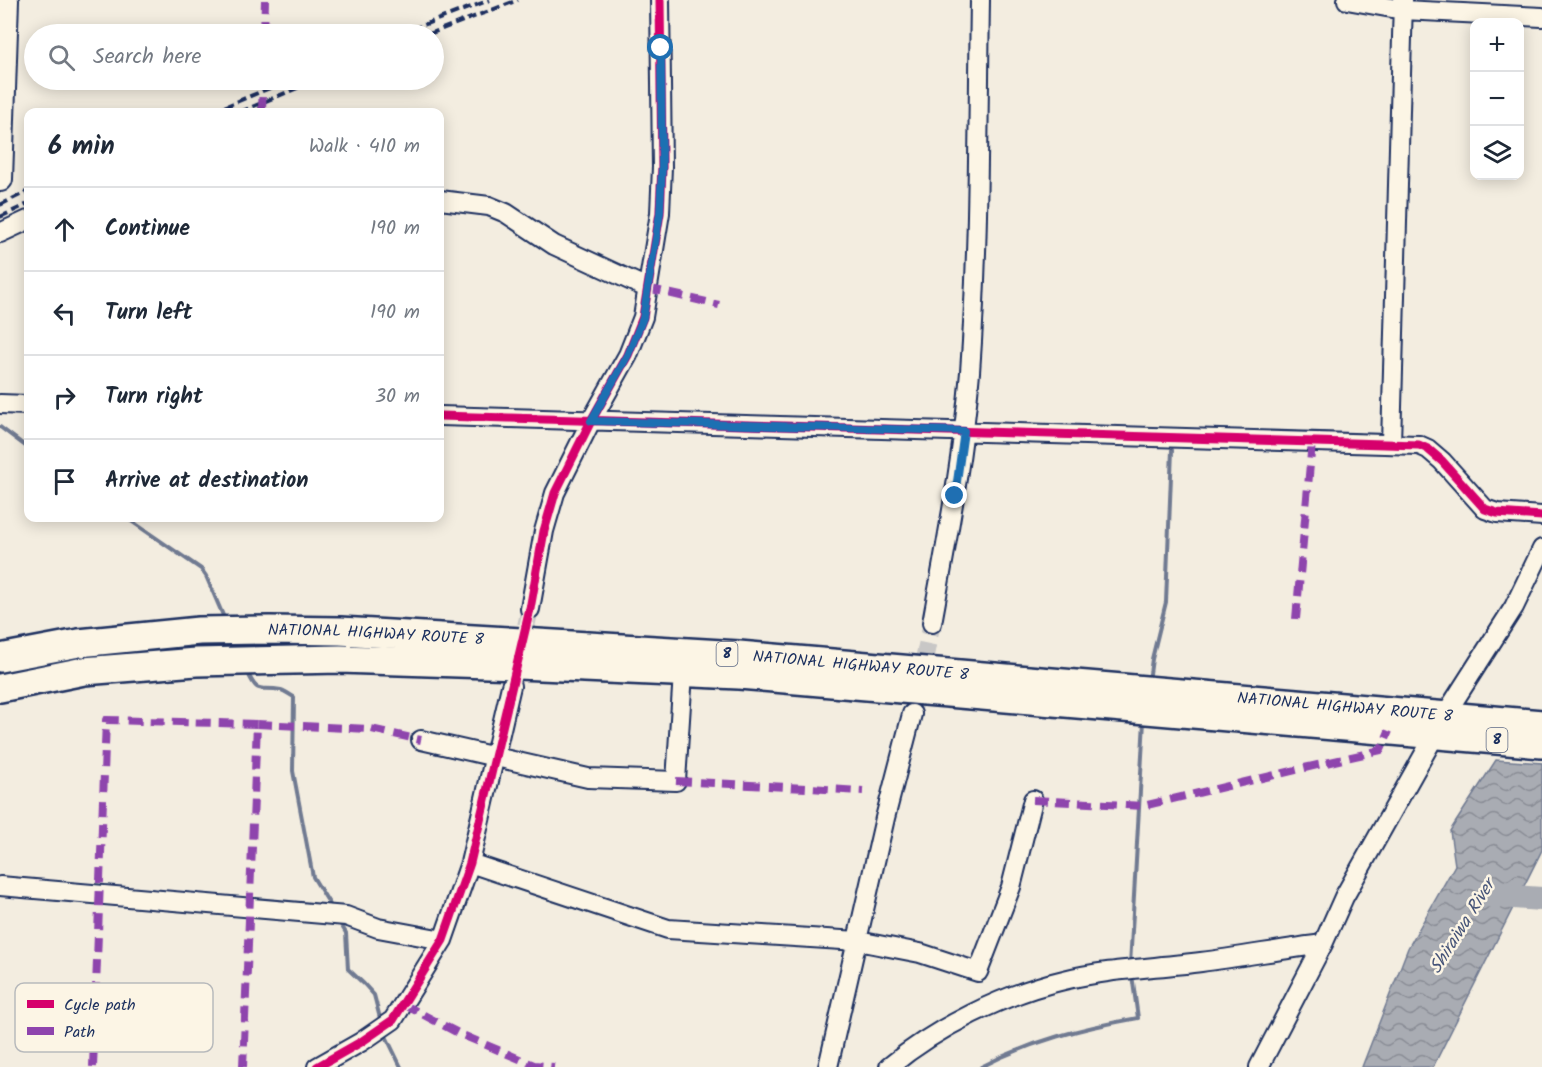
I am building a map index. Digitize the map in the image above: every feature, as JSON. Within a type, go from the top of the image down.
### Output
[{"type":"highway","name":"NATIONAL HIGHWAY ROUTE 8","points":[[0,658],[80,643],[198,632],[270,630],[340,632],[739,655],[1447,726],[1542,744]]},
{"type":"highway","name":"NATIONAL HIGHWAY ROUTE 8","points":[[0,688],[84,671],[208,662],[340,659],[751,675],[1447,726],[1542,724]]},
{"type":"main road","points":[[0,179],[6,0]]},
{"type":"street","points":[[530,609],[544,531],[555,492],[628,355],[643,318],[662,190],[660,0]]},
{"type":"street","points":[[932,623],[952,518],[964,431],[975,299],[980,0]]},
{"type":"street","points":[[1347,0],[1542,18]]},
{"type":"street","points":[[1391,444],[1403,5]]},
{"type":"street","points":[[444,200],[489,206],[506,213],[554,245],[647,288]]},
{"type":"street","points":[[0,233],[24,222]]},
{"type":"street","points":[[0,404],[24,405]]},
{"type":"street","points":[[444,416],[1419,445],[1428,449],[1442,461],[1485,509],[1497,513],[1542,516]]},
{"type":"street","points":[[1259,1067],[1323,944],[1344,897],[1447,726],[1514,607],[1542,549]]},
{"type":"street","points":[[421,740],[588,778],[676,781],[683,673]]},
{"type":"street","points":[[317,1067],[362,1042],[393,1020],[443,940],[470,863],[511,686]]},
{"type":"street","points":[[828,1067],[885,818],[912,714]]},
{"type":"street","points":[[470,863],[668,929],[858,941],[920,953],[978,972],[1011,887],[1033,800]]},
{"type":"street","points":[[0,886],[346,916],[378,928],[443,940]]},
{"type":"street","points":[[889,1067],[902,1056],[953,1024],[1010,996],[1040,986],[1066,979],[1323,944]]},
{"type":"water","name":"Shiraiwa River","points":[[1496,760],[1542,763],[1542,850],[1433,1067],[1362,1067],[1408,948],[1455,865],[1450,831]]},
{"type":"waterway","points":[[0,427],[24,445]]},
{"type":"waterway","points":[[1149,681],[1166,602],[1172,450]]},
{"type":"waterway","points":[[133,522],[201,569],[225,620]]},
{"type":"waterway","points":[[247,671],[257,687],[281,690],[294,697],[293,771],[313,877],[332,908]]},
{"type":"waterway","points":[[1130,965],[1144,721]]},
{"type":"waterway","name":"Shiraiwa River","points":[[1487,895],[1542,899]]},
{"type":"waterway","points":[[338,920],[346,933],[348,969],[374,995],[381,1022]]},
{"type":"waterway","points":[[981,1067],[1019,1050],[1057,1037],[1138,1018],[1132,975]]},
{"type":"waterway","points":[[384,1032],[401,1067]]},
{"type":"tunnel","points":[[520,652],[530,609]]},
{"type":"tunnel","points":[[912,714],[932,623]]},
{"type":"railway","points":[[426,24],[490,0]]},
{"type":"railway","points":[[444,28],[518,0]]},
{"type":"railway","points":[[222,108],[265,90]]},
{"type":"railway","points":[[250,108],[292,90]]},
{"type":"railway","points":[[0,205],[24,193]]},
{"type":"railway","points":[[0,217],[24,206]]},
{"type":"marked path","points":[[264,24],[265,0]]},
{"type":"marked path","points":[[262,108],[263,90]]},
{"type":"marked path","points":[[647,288],[719,305]]},
{"type":"marked path","points":[[1296,619],[1312,442]]},
{"type":"marked path","points":[[96,983],[106,720],[257,724],[243,1067]]},
{"type":"marked path","points":[[257,724],[371,729],[421,740]]},
{"type":"marked path","points":[[1033,800],[1143,806],[1381,750],[1389,731]]},
{"type":"marked path","points":[[676,781],[863,791]]},
{"type":"marked path","points":[[403,1004],[460,1034],[534,1065],[554,1067]]},
{"type":"marked path","points":[[93,1067],[94,1052]]},
{"type":"cycle path","points":[[317,1067],[361,1042],[393,1020],[443,940],[470,863],[530,609],[544,531],[555,493],[591,421],[628,355],[643,317],[660,213],[662,167],[660,0]]},
{"type":"cycle path","points":[[444,416],[1419,445],[1428,449],[1442,461],[1485,509],[1497,513],[1542,516]]},
{"type":"route","points":[[661,48],[660,213],[643,318],[628,355],[591,421],[964,431],[955,496]]}]
